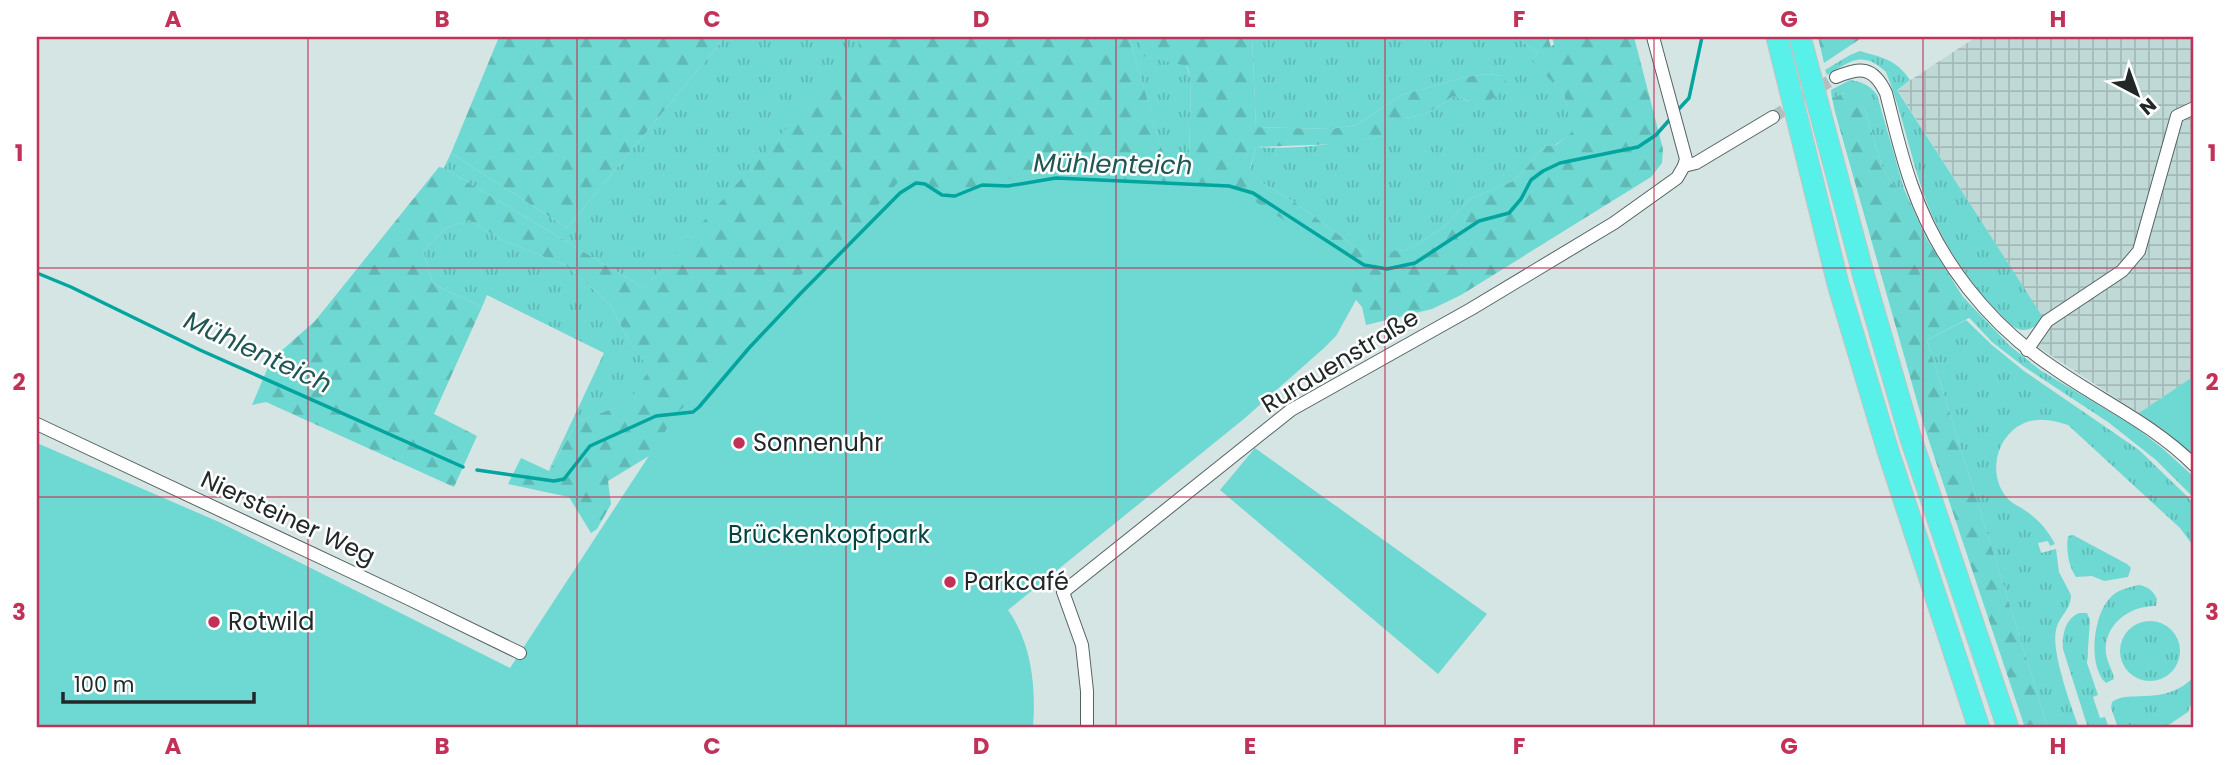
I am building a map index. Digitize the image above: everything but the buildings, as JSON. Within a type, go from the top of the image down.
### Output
[{"type":"highway","points":[[1777,37],[1838,284],[1905,504],[1979,728]]},
{"type":"highway","points":[[1800,37],[1910,436],[2008,728]]},
{"type":"street","points":[[1653,37],[1686,159],[1684,166]]},
{"type":"street","points":[[1836,77],[1854,70],[1867,71],[1881,83],[1912,185],[1929,228],[1952,267],[1980,304],[2027,350],[2055,370],[2136,418],[2178,449],[2194,465]]},
{"type":"street","points":[[2027,350],[2048,321],[2122,271],[2139,251],[2177,116],[2194,108]]},
{"type":"street","name":"Rurauenstraße","points":[[1087,728],[1087,691],[1082,645],[1063,592],[1292,410],[1471,309],[1614,223],[1677,178],[1684,166],[1696,163],[1773,117]]},
{"type":"street","name":"Niersteiner Weg","points":[[37,424],[520,653]]},
{"type":"shaded area","points":[[1976,37],[2194,37],[2194,376],[2139,413],[2038,347],[2050,329],[1897,89]]},
{"type":"green space","points":[[499,37],[725,37],[567,228],[451,153]]},
{"type":"green space","points":[[725,37],[860,37],[862,47],[644,288],[444,168],[451,153],[567,228]]},
{"type":"green space","points":[[858,37],[1129,37],[1168,170],[1181,173],[1189,162],[1191,79],[1187,66],[1143,56],[1138,37],[1252,37],[1256,127],[1330,129],[1357,125],[1401,95],[1466,77],[1488,74],[1503,76],[1507,84],[1496,97],[1477,102],[1453,96],[1425,113],[1393,118],[1384,136],[1338,144],[1256,147],[1250,169],[1261,182],[1297,204],[1361,251],[1375,255],[1409,249],[1435,233],[1470,199],[1513,181],[1546,146],[1556,145],[1572,132],[1564,94],[1532,61],[1538,53],[1516,37],[1548,37],[1551,47],[1554,44],[1552,37],[1634,37],[1663,149],[1662,163],[1651,177],[1461,295],[1432,309],[1366,325],[1362,307],[1356,300],[659,450],[608,481],[611,504],[597,529],[591,533],[569,497],[508,484],[521,458],[549,471],[577,422],[628,403],[650,369],[632,346],[609,303],[565,265],[504,241],[469,220],[446,228],[423,251],[433,284],[482,307],[434,414],[477,436],[454,487],[266,402],[252,405],[271,360],[315,321],[439,167],[644,288],[859,47]]},
{"type":"green space","points":[[1129,37],[1138,37],[1144,56],[1186,65],[1191,79],[1189,162],[1182,173],[1168,171]]},
{"type":"green space","points":[[1252,37],[1516,37],[1538,53],[1533,61],[1564,94],[1573,132],[1555,145],[1546,146],[1513,181],[1470,199],[1435,233],[1409,249],[1375,256],[1361,251],[1297,204],[1261,182],[1250,170],[1256,147],[1304,147],[1383,136],[1393,118],[1425,113],[1453,96],[1469,101],[1503,76],[1488,74],[1466,77],[1401,95],[1357,125],[1330,129],[1256,127]]},
{"type":"green space","points":[[1818,37],[1863,37],[1824,63]]},
{"type":"green space","points":[[1860,51],[1894,63],[1910,80],[1897,90],[2044,319],[2037,325],[2024,330],[2009,323],[1985,299],[1953,254],[1928,205],[1886,72],[1870,61],[1856,60],[1827,75],[1825,70]]},
{"type":"green space","points":[[1850,80],[1865,84],[1877,95],[1904,189],[1893,185],[1883,169],[1865,110],[1845,93],[1832,98],[1831,90]]},
{"type":"green space","points":[[1845,93],[1857,97],[1865,110],[1883,169],[1893,185],[1904,189],[1926,238],[1963,297],[1961,309],[1971,317],[1927,340],[2048,728],[2025,728],[1924,426],[1835,112],[1832,98]]},
{"type":"green space","name":"Brückenkopfpark","points":[[1044,174],[1233,187],[1339,256],[1356,300],[1336,336],[1324,348],[1245,418],[1008,610],[1022,637],[1031,666],[1033,728],[37,728],[37,443],[219,522],[510,668],[677,413],[691,400],[708,375],[768,314],[806,269],[828,261],[899,181],[942,195],[1003,179]]},
{"type":"green space","points":[[469,220],[504,241],[565,265],[609,303],[632,346],[651,369],[629,403],[577,422],[548,472],[604,353],[487,295],[482,307],[433,284],[423,251],[446,228]]},
{"type":"green space","points":[[1963,297],[2010,346],[2040,370],[2135,427],[2162,448],[2194,477],[2194,498],[2156,460],[2108,422],[2023,366],[1992,342],[1961,309]]},
{"type":"green space","points":[[1966,320],[2024,371],[2139,450],[2194,503],[2194,547],[2180,528],[2068,425],[2046,420],[2025,423],[2012,431],[2001,446],[1996,465],[1999,484],[2009,500],[2037,520],[2052,538],[2055,544],[2050,546],[2048,541],[2038,543],[2041,553],[2056,549],[2059,572],[2071,595],[2069,605],[2056,630],[2055,640],[2063,679],[2079,728],[2048,728],[1927,340]]},
{"type":"green space","points":[[2194,376],[2194,456],[2168,433],[2139,413]]},
{"type":"green space","points":[[1255,448],[1487,614],[1438,674],[1220,490]]},
{"type":"green space","points":[[2073,535],[2127,564],[2131,568],[2128,577],[2104,581],[2092,576],[2076,577],[2071,568],[2068,551],[2068,536]]},
{"type":"green space","points":[[2139,585],[2152,592],[2157,599],[2156,606],[2128,613],[2114,626],[2106,643],[2106,653],[2114,679],[2106,683],[2096,664],[2095,652],[2097,625],[2101,613],[2113,595]]},
{"type":"green space","points":[[2079,613],[2087,613],[2090,620],[2087,663],[2098,695],[2093,697],[2100,718],[2105,717],[2109,728],[2088,728],[2063,649],[2065,628],[2070,619]]},
{"type":"green space","points":[[2150,621],[2167,626],[2175,634],[2180,651],[2175,668],[2167,676],[2150,681],[2133,676],[2125,668],[2120,651],[2125,634],[2133,626]]},
{"type":"green space","points":[[2194,677],[2194,703],[2188,712],[2164,728],[2118,728],[2111,708],[2112,702],[2123,697],[2171,692]]},
{"type":"waterway","name":"Mühlenteich","points":[[1676,112],[1689,98],[1702,37]]},
{"type":"waterway","name":"Mühlenteich","points":[[477,470],[554,481],[564,479],[590,446],[656,416],[693,412],[801,293],[900,193],[916,183],[925,184],[942,195],[955,196],[982,185],[1008,186],[1056,178],[1229,186],[1253,193],[1364,265],[1387,269],[1415,263],[1479,221],[1509,213],[1521,199],[1531,180],[1543,171],[1560,163],[1638,147],[1656,135],[1671,118]]},
{"type":"waterway","name":"Mühlenteich","points":[[37,273],[200,350],[463,467]]},
{"type":"tunnel","points":[[1773,117],[1836,77]]},
{"type":"place","name":"Sonnenuhr","points":[[739,443]]},
{"type":"place","name":"Parkcafé","points":[[950,582]]},
{"type":"place","name":"Rotwild","points":[[214,622]]}]
